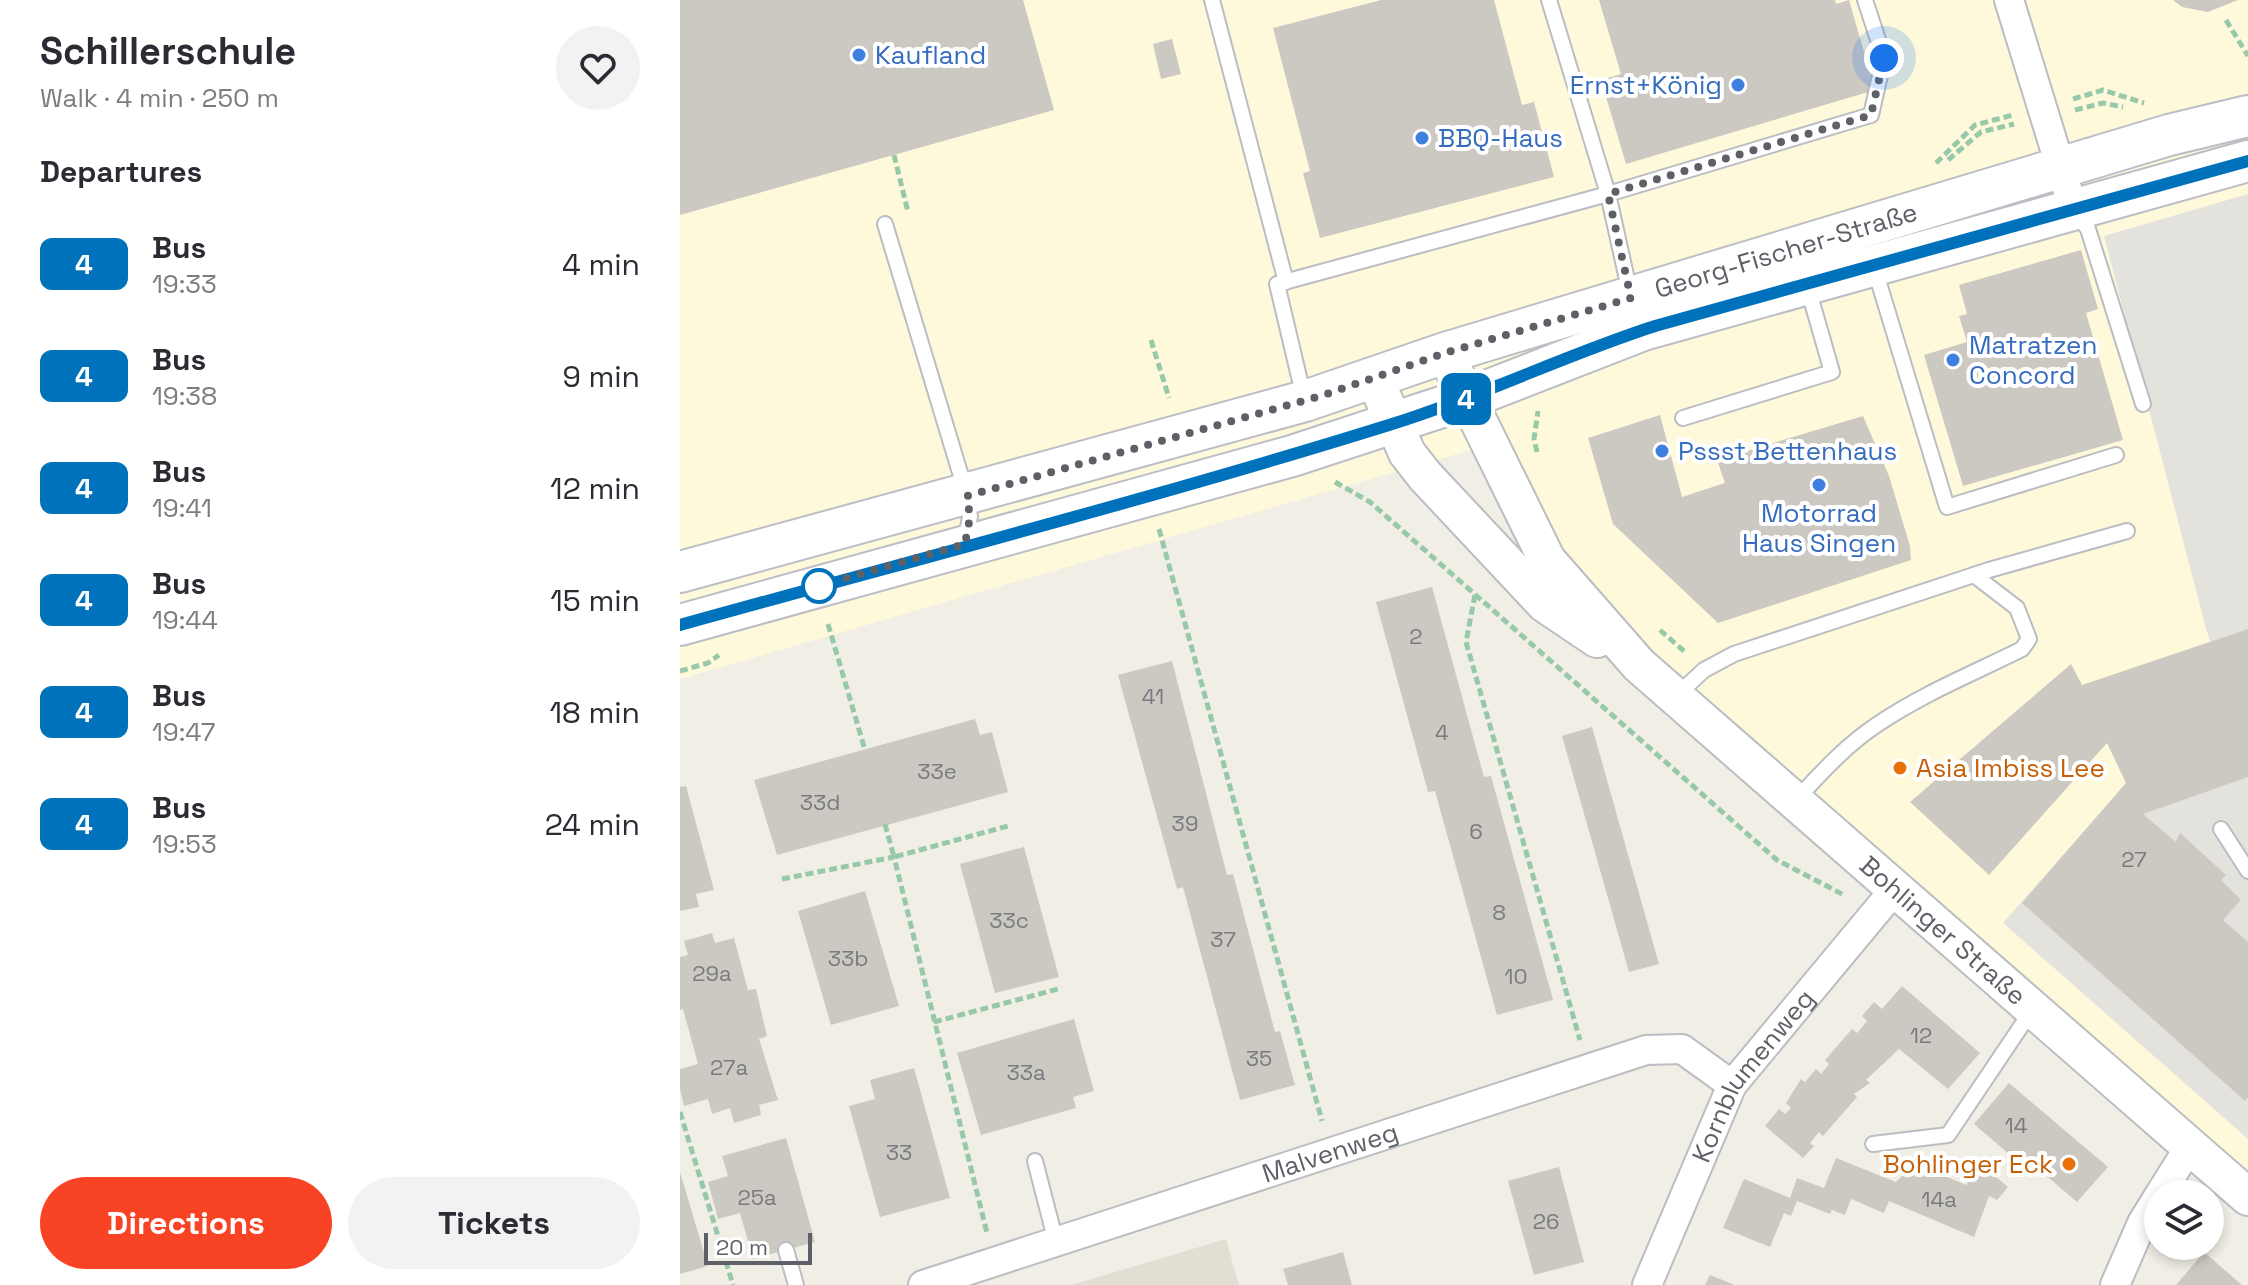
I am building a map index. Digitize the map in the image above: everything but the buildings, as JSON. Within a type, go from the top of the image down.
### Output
[{"type":"main road","name":"Georg-Fischer-Straße","points":[[680,625],[1146,496],[1392,424],[1466,399],[1594,346],[1637,314],[2169,135],[2248,116]]},
{"type":"main road","name":"Georg-Fischer-Straße","points":[[680,572],[967,496],[1305,401],[1445,353],[1807,284],[2248,161]]},
{"type":"street","points":[[2009,0],[2074,211]]},
{"type":"street","name":"Bohlinger Straße","points":[[1445,353],[1547,560],[1639,665]]},
{"type":"street","name":"Bohlinger Straße","points":[[1374,377],[1407,453],[1545,604],[1639,665],[1795,801],[1886,900],[2033,1009],[2240,1186]]},
{"type":"street","name":"Kornblumenweg","points":[[1647,1285],[1732,1085],[1886,900]]},
{"type":"street","name":"Malvenweg","points":[[923,1285],[1646,1050],[1682,1049],[1732,1085]]},
{"type":"street","points":[[2168,1180],[2190,1146]]},
{"type":"street","points":[[2115,1285],[2144,1220]]},
{"type":"lane","points":[[1212,0],[1286,282]]},
{"type":"lane","points":[[1549,0],[1608,194],[1637,314]]},
{"type":"lane","points":[[1305,401],[1277,284],[1608,194],[1871,115],[1884,58],[1865,0]]},
{"type":"lane","points":[[2074,211],[2088,229],[2143,404]]},
{"type":"lane","points":[[885,224],[967,496],[970,517],[965,544]]},
{"type":"lane","points":[[1873,266],[1947,507],[2116,455]]},
{"type":"lane","points":[[1683,418],[1832,372],[1807,284]]},
{"type":"lane","points":[[1675,696],[1704,670],[1734,654],[1974,575],[2127,531]]},
{"type":"lane","points":[[1795,801],[1834,760],[1876,725],[1914,701],[2022,649],[2029,639],[2022,614],[1974,575]]},
{"type":"lane","points":[[2221,829],[2248,871]]},
{"type":"lane","points":[[1873,1144],[1948,1135],[2033,1009]]},
{"type":"lane","points":[[1035,1161],[1056,1242]]},
{"type":"lane","points":[[786,1250],[796,1285]]},
{"type":"path","points":[[2226,20],[2248,56]]},
{"type":"path","points":[[2042,107],[2103,90],[2150,103]]},
{"type":"path","points":[[894,155],[909,217]]},
{"type":"path","points":[[1151,340],[1170,403]]},
{"type":"path","points":[[1539,405],[1534,439],[1541,464]]},
{"type":"path","points":[[1323,478],[1370,502],[1777,860],[1886,900]]},
{"type":"path","points":[[1146,496],[1158,526],[1331,1153]]},
{"type":"path","points":[[1472,526],[1475,594],[1466,642],[1588,1068]]},
{"type":"path","points":[[826,616],[865,750]]},
{"type":"path","points":[[1653,623],[1704,670]]},
{"type":"path","points":[[885,824],[995,1262]]},
{"type":"path","points":[[782,879],[894,857],[1008,826]]},
{"type":"path","points":[[934,1022],[1058,989]]},
{"type":"path","points":[[680,1112],[733,1285]]},
{"type":"shaded area","points":[[680,0],[2248,0],[2248,1197],[1639,665],[1488,445],[680,679]]},
{"type":"shaded area","points":[[2248,194],[2248,1139],[2003,923],[2126,783],[2246,744],[2206,629],[2104,236]]},
{"type":"shaded area","points":[[1226,1239],[1239,1285],[1071,1285],[1112,1273]]},
{"type":"bus line","name":"4","points":[[680,625],[1292,456],[1466,399],[1594,346],[1655,326],[2248,161]]},
{"type":"place","name":"Kaufland","points":[[859,55]]},
{"type":"place","name":"Ernst+König","points":[[1738,85]]},
{"type":"place","name":"BBQ-Haus","points":[[1422,138]]},
{"type":"place","name":"Matratzen Concord","points":[[1953,360]]},
{"type":"place","name":"Pssst Bettenhaus","points":[[1662,451]]},
{"type":"place","name":"Motorrad Haus Singen","points":[[1819,485]]},
{"type":"place","name":"Asia Imbiss Lee","points":[[1900,768]]},
{"type":"place","name":"Bohlinger Eck","points":[[2069,1164]]},
{"type":"route","points":[[819,586],[965,544],[970,517],[967,496],[1324,395],[1445,353],[1631,298],[1608,194],[1871,115],[1882,79],[1884,58]]}]
